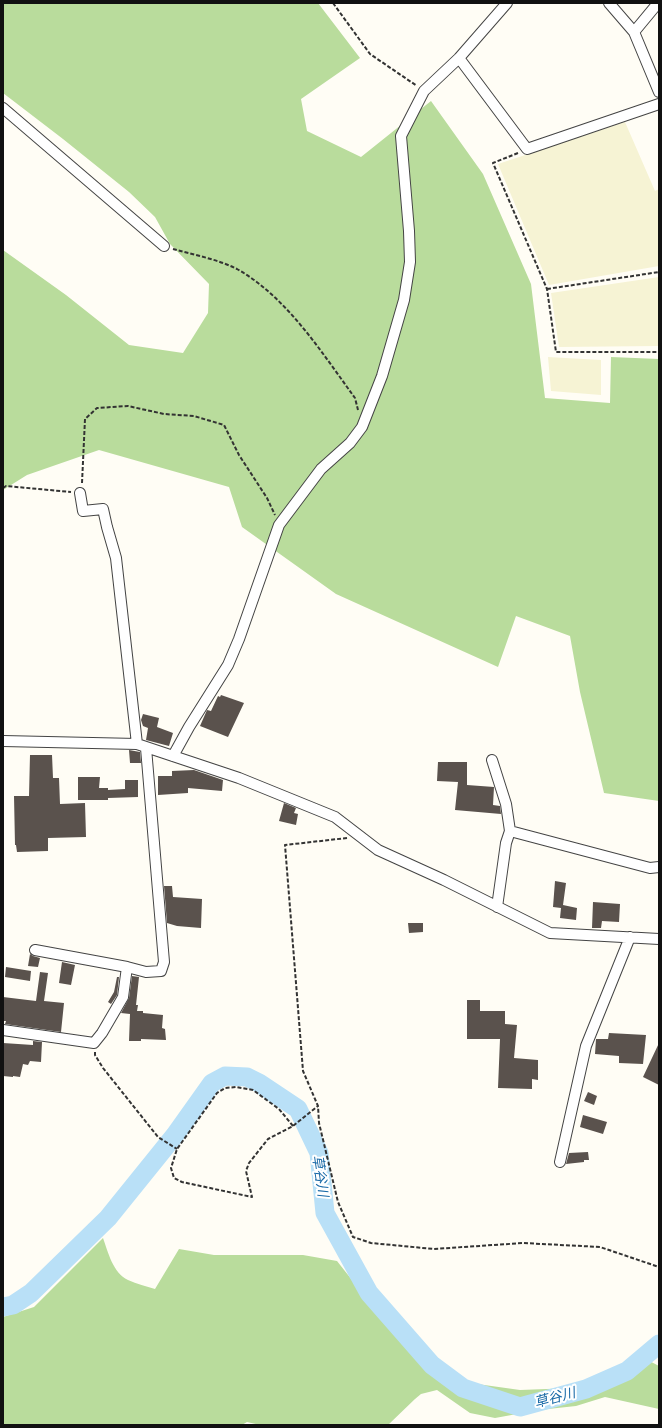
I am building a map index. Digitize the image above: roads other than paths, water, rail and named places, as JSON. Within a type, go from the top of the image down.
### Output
[{"type":"street","points":[[172,756],[189,726],[228,665],[239,639],[279,525],[321,469],[350,443],[362,427],[382,376],[404,300],[410,262],[409,230],[401,136],[424,91],[460,58],[507,3]]},
{"type":"street","points":[[608,3],[634,32],[659,92]]},
{"type":"street","points":[[634,32],[658,3]]},
{"type":"street","points":[[460,58],[527,149],[659,104]]},
{"type":"street","points":[[3,108],[164,246]]},
{"type":"street","points":[[35,950],[127,967],[146,972],[161,970],[164,962],[142,746],[116,558],[103,509],[83,511],[80,493]]},
{"type":"street","points":[[3,741],[142,746],[239,778],[335,816],[378,850],[444,880],[550,933],[659,939]]},
{"type":"street","points":[[492,760],[506,804],[510,831],[506,843],[497,907]]},
{"type":"street","points":[[510,831],[650,868],[659,867]]},
{"type":"street","points":[[560,1162],[586,1046],[630,938]]},
{"type":"street","points":[[3,1030],[94,1043],[102,1033],[123,997],[127,967]]},
{"type":"waterway","name":"草谷川","points":[[3,1307],[13,1305],[31,1293],[108,1218],[175,1135],[212,1083],[225,1076],[247,1077],[259,1083],[298,1109],[319,1153],[325,1213],[369,1293],[432,1365],[463,1388],[520,1407],[586,1389],[627,1371],[659,1344]]}]
